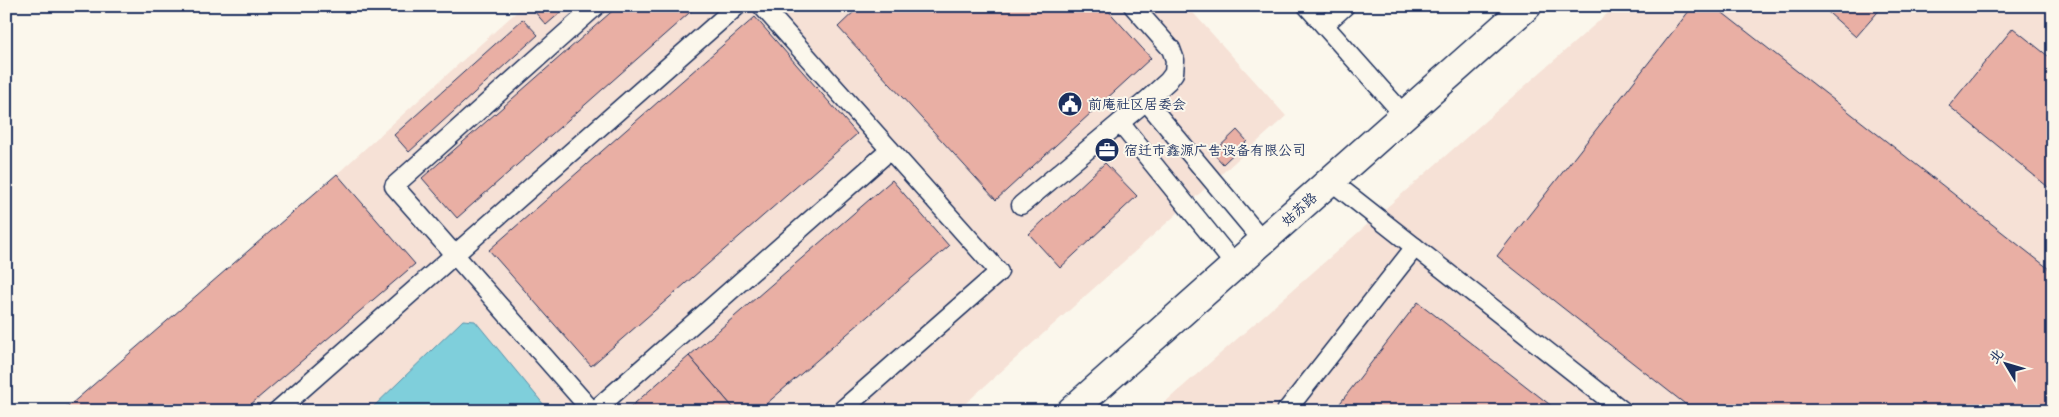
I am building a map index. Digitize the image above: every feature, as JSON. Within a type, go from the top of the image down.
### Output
[{"type":"street","name":"姑苏路","points":[[1071,411],[1527,6]]},
{"type":"lane","points":[[596,6],[394,186],[593,411],[890,150]]},
{"type":"lane","points":[[277,411],[453,254],[737,6]]},
{"type":"lane","points":[[762,6],[998,272],[841,411]]},
{"type":"lane","points":[[1021,205],[1146,101],[1174,73],[1176,60],[1164,39],[1133,6]]},
{"type":"lane","points":[[1307,6],[1404,115]]},
{"type":"lane","points":[[1324,25],[1345,6]]},
{"type":"lane","points":[[1146,101],[1263,241]]},
{"type":"lane","points":[[1120,123],[1235,265]]},
{"type":"lane","points":[[1331,181],[1623,411]]},
{"type":"lane","points":[[1286,411],[1416,247]]},
{"type":"shaded area","points":[[523,6],[1187,6],[1286,116],[957,411],[63,411],[337,174]]},
{"type":"shaded area","points":[[1616,6],[2053,6],[2053,411],[1155,411]]},
{"type":"water","points":[[463,320],[475,321],[549,411],[369,411]]},
{"type":"building","points":[[539,6],[568,6],[546,25],[534,11]]},
{"type":"building","points":[[618,6],[697,6],[457,218],[422,178]]},
{"type":"building","points":[[860,6],[1104,6],[1151,58],[996,200],[838,27]]},
{"type":"building","points":[[1693,6],[1714,6],[2053,272],[2053,411],[1694,411],[1497,256]]},
{"type":"building","points":[[1821,6],[1883,6],[1856,37]]},
{"type":"building","points":[[755,17],[857,134],[591,366],[489,250]]},
{"type":"building","points":[[523,19],[538,35],[409,152],[394,135]]},
{"type":"building","points":[[2013,28],[2053,60],[2053,191],[1949,106]]},
{"type":"building","points":[[1237,130],[1247,141],[1223,164],[1213,153]]},
{"type":"building","points":[[1105,163],[1137,196],[1060,268],[1029,234]]},
{"type":"building","points":[[337,174],[415,264],[243,411],[63,411]]},
{"type":"building","points":[[892,180],[949,246],[758,411],[736,411],[689,356]]},
{"type":"building","points":[[1418,302],[1558,411],[1334,411]]},
{"type":"building","points":[[689,356],[736,411],[627,411],[627,410]]},
{"type":"building","points":[[892,406],[896,411],[886,411]]},
{"type":"place","name":"前庵社区居委会","points":[[1070,104]]},
{"type":"place","name":"宿迁市鑫源广告设备有限公司","points":[[1107,150]]}]
